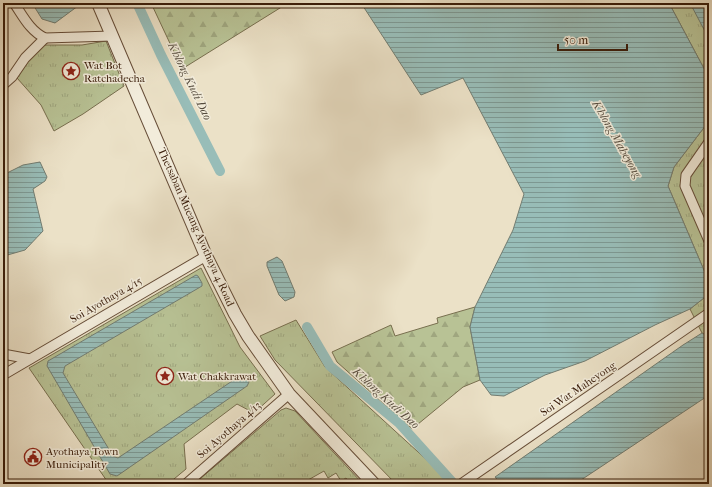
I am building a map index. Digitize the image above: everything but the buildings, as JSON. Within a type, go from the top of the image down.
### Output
[{"type":"street","points":[[14,3],[32,30],[45,38],[112,36]]},
{"type":"street","name":"Thetsaban Mueang Ayothaya 4 Road","points":[[98,3],[206,256],[235,314],[253,344],[289,394],[374,484]]},
{"type":"street","points":[[3,85],[12,77],[25,58],[45,38]]},
{"type":"street","points":[[709,142],[686,175],[685,186],[709,240]]},
{"type":"street","name":"Soi Ayothaya 4/15","points":[[3,375],[206,256]]},
{"type":"street","name":"Soi Wat Maheyong","points":[[461,484],[709,313]]},
{"type":"street","points":[[3,354],[30,359]]},
{"type":"street","name":"Soi Ayothaya 4/13","points":[[186,484],[289,394]]},
{"type":"green space","points":[[151,3],[288,3],[182,69]]},
{"type":"green space","points":[[669,3],[709,3],[709,78]]},
{"type":"green space","points":[[106,41],[124,86],[83,114],[54,131],[41,105],[17,78],[31,56],[41,45],[82,45]]},
{"type":"green space","points":[[709,121],[709,282],[668,186],[674,167]]},
{"type":"green space","points":[[201,268],[240,347],[275,394],[254,413],[237,404],[184,444],[186,469],[168,484],[109,484],[29,368]]},
{"type":"green space","points":[[709,294],[709,337],[702,333],[690,309]]},
{"type":"green space","points":[[475,307],[470,327],[480,380],[463,387],[412,429],[337,362],[332,352],[391,325],[395,336],[438,323],[437,318]]},
{"type":"green space","points":[[296,320],[325,367],[452,483],[396,484],[275,360],[260,336]]},
{"type":"green space","points":[[286,408],[295,411],[363,484],[350,484],[346,478],[341,481],[336,473],[328,478],[324,471],[301,484],[194,484],[281,410]]},
{"type":"water","points":[[32,3],[82,3],[55,23],[42,19]]},
{"type":"water","name":"Khlong Maheyong","points":[[361,3],[669,3],[709,78],[709,121],[674,167],[668,186],[709,282],[709,294],[690,309],[585,361],[545,375],[504,396],[491,395],[480,380],[470,327],[475,307],[513,230],[524,194],[463,78],[421,95]]},
{"type":"water","points":[[690,3],[709,3],[709,39]]},
{"type":"water","points":[[40,162],[47,177],[45,181],[33,189],[43,231],[25,250],[4,256],[3,175],[23,165]]},
{"type":"water","points":[[277,257],[282,261],[295,292],[294,297],[285,301],[279,295],[267,266],[267,262]]},
{"type":"water","points":[[196,275],[202,283],[202,286],[65,366],[63,373],[113,456],[118,458],[241,375],[244,376],[249,382],[247,386],[117,476],[110,474],[47,366],[48,361]]},
{"type":"water","points":[[702,333],[709,337],[709,395],[575,484],[501,484],[495,477],[683,345]]},
{"type":"waterway","name":"Khlong Kudi Dao","points":[[137,3],[161,55],[220,171]]},
{"type":"waterway","name":"Khlong Kudi Dao","points":[[307,327],[330,366],[399,423],[454,484]]},
{"type":"place","name":"Wat Bot Ratchadecha","points":[[71,71]]},
{"type":"place","name":"Wat Chakkrawat","points":[[165,376]]},
{"type":"place","name":"Ayothaya Town Municipality","points":[[33,457]]}]
